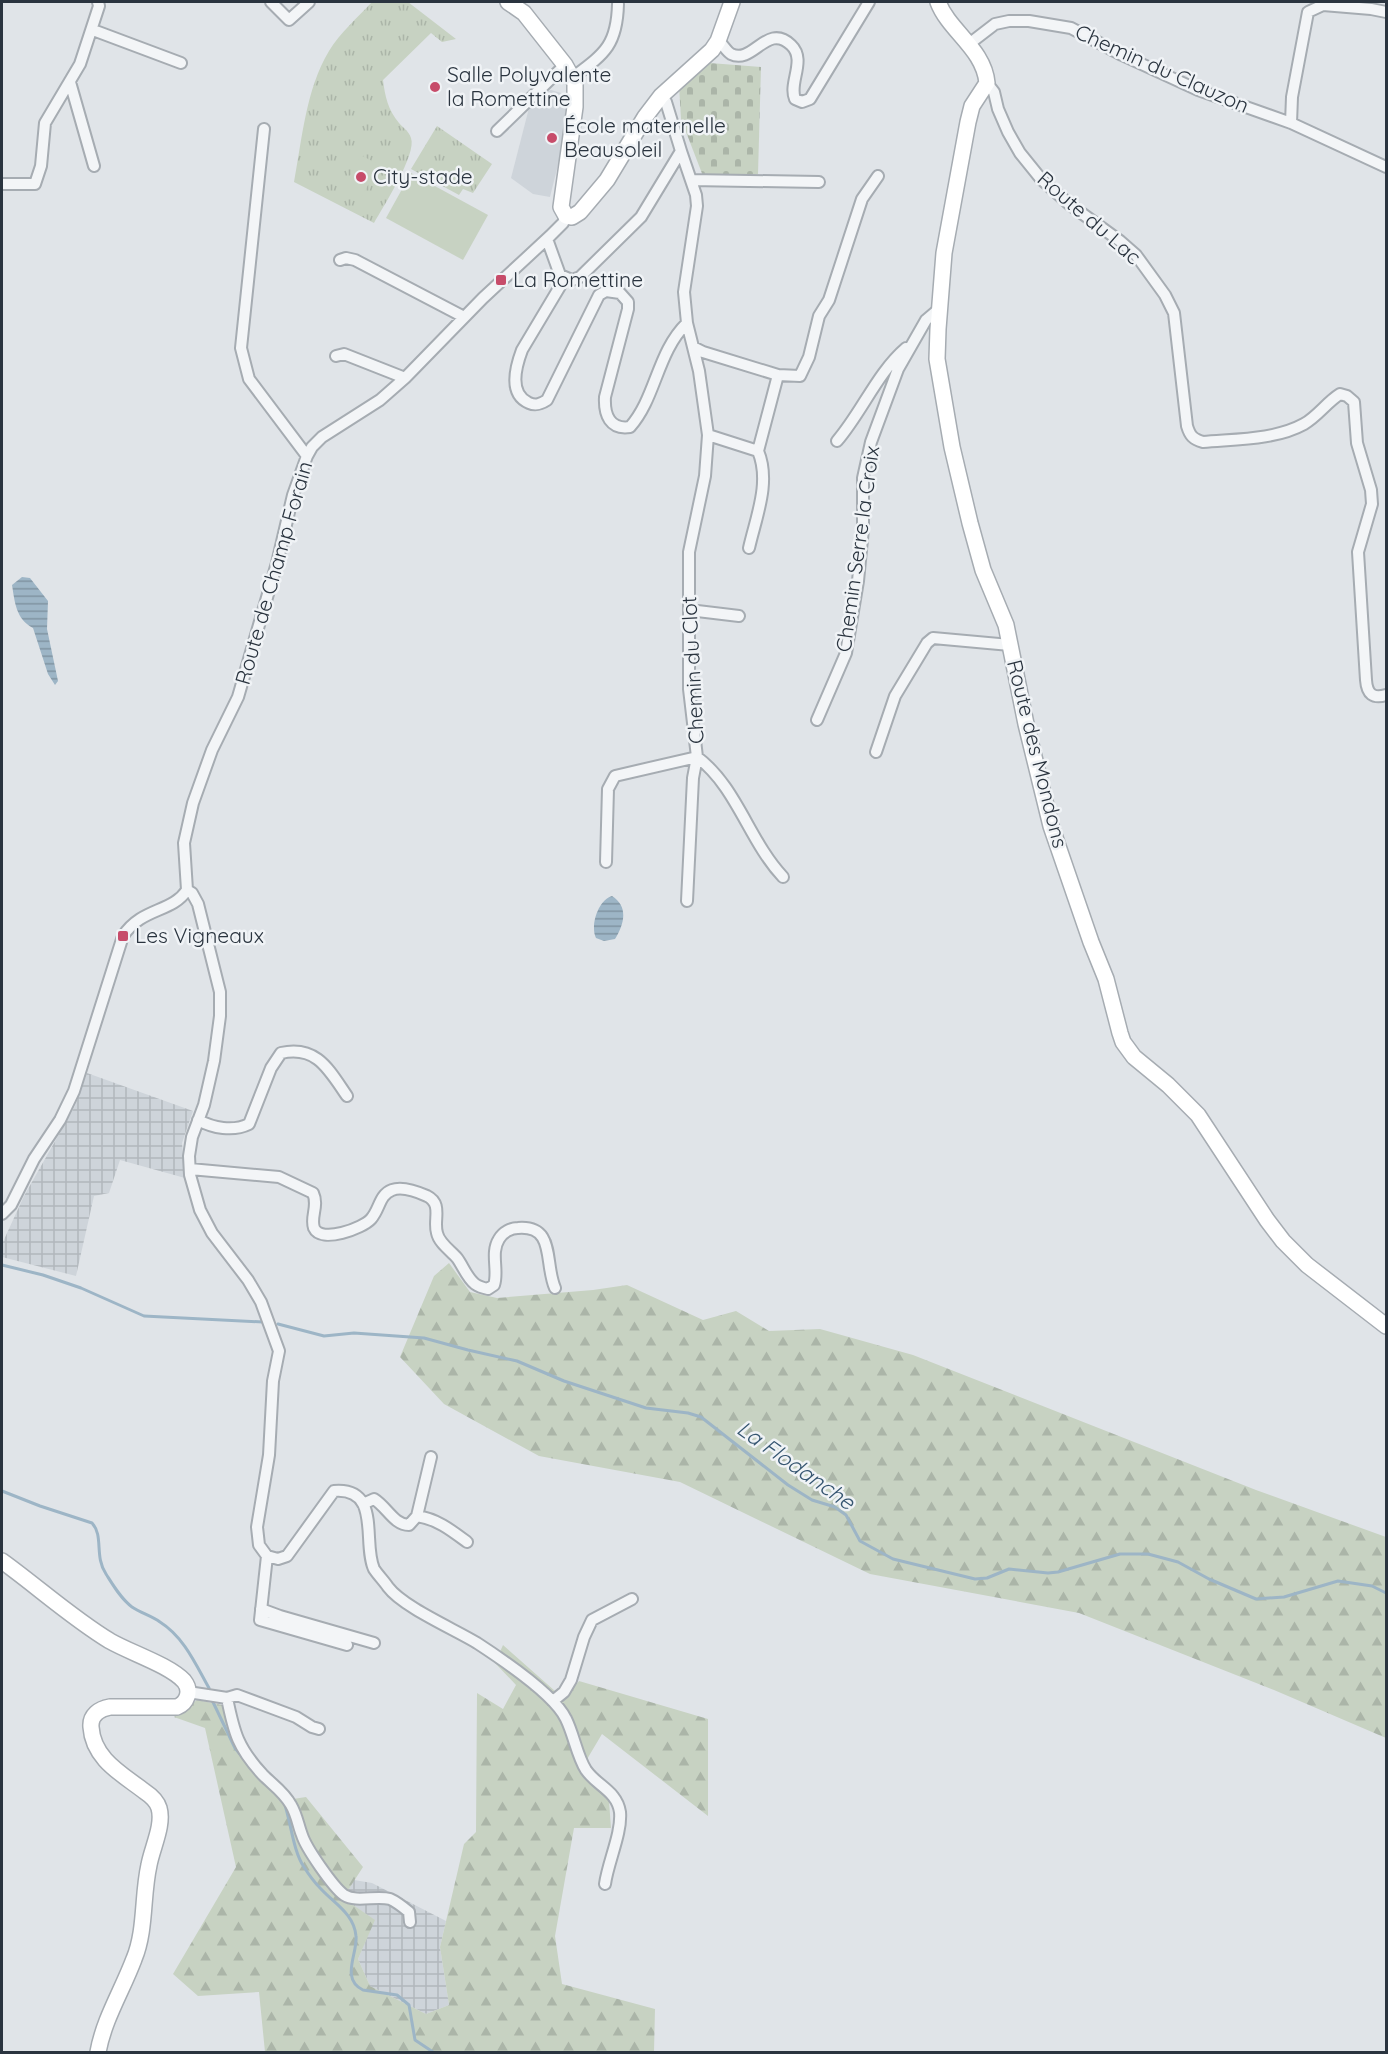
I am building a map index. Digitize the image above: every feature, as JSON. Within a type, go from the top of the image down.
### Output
[{"type":"street","points":[[2,184],[35,184],[41,166],[45,123],[80,64],[93,30],[98,2]]},
{"type":"street","points":[[271,2],[290,20],[309,2]]},
{"type":"street","name":"Route de Champ Forain","points":[[187,890],[184,843],[193,803],[212,750],[241,688],[277,563],[293,495],[312,447],[322,437],[380,400],[405,378],[501,280],[547,239],[563,223],[566,216],[572,217],[580,212],[615,169],[645,117],[662,96],[705,58],[718,41],[732,2]]},
{"type":"street","points":[[718,41],[730,54],[741,56],[750,53],[762,42],[771,38],[781,39],[791,44],[798,60],[793,93],[795,99],[802,102],[810,99],[869,2]]},
{"type":"street","points":[[938,2],[941,10],[969,44],[984,68],[987,83]]},
{"type":"street","points":[[518,4],[569,71],[576,87],[561,207],[566,216]]},
{"type":"street","points":[[497,131],[569,71],[606,50],[618,25],[618,4]]},
{"type":"street","points":[[1291,123],[1292,97],[1308,12],[1323,5],[1386,12]]},
{"type":"street","name":"Chemin du Clauzon","points":[[969,44],[995,24],[1009,21],[1029,21],[1071,28],[1122,55],[1198,90],[1291,123],[1386,167]]},
{"type":"street","points":[[93,30],[181,63]]},
{"type":"street","points":[[70,82],[94,166]]},
{"type":"street","name":"Route des Mondons","points":[[987,83],[972,106],[944,253],[937,359],[952,447],[983,570],[1006,625],[1026,724],[1051,826],[1106,979],[1123,1042],[1134,1057],[1168,1084],[1198,1115],[1283,1241],[1307,1265],[1386,1326]]},
{"type":"street","name":"Route du Lac","points":[[987,83],[994,92],[998,109],[1008,132],[1020,153],[1041,179],[1069,204],[1136,255],[1165,295],[1174,314],[1187,426],[1194,440],[1203,442],[1276,434],[1312,419],[1340,394],[1354,402],[1357,442],[1371,490],[1372,504],[1358,552],[1367,689],[1376,697],[1386,695]]},
{"type":"street","name":"Chemin du Clot","points":[[662,96],[666,102],[696,195],[697,206],[684,292],[687,323],[699,371],[708,435],[705,476],[689,552],[689,689],[697,757],[718,776],[769,862],[783,877]]},
{"type":"street","points":[[264,129],[241,348],[249,379],[307,456]]},
{"type":"street","points":[[547,239],[560,275],[572,280],[580,278],[641,217],[681,151]]},
{"type":"street","points":[[693,347],[713,356],[778,375],[800,376],[809,357],[819,316],[829,300],[856,214],[862,199],[878,176]]},
{"type":"street","points":[[691,180],[819,182]]},
{"type":"street","points":[[340,260],[346,258],[355,260],[464,317]]},
{"type":"street","points":[[566,278],[522,350],[519,360],[515,374],[518,393],[523,400],[529,403],[536,405],[547,400],[599,295],[606,291],[620,293],[628,302],[628,309],[604,408],[610,422],[617,427],[630,428],[640,416],[671,342],[687,323]]},
{"type":"street","name":"Chemin Serre la Croix","points":[[817,720],[846,652],[860,560],[863,529],[863,478],[871,442],[898,369],[926,320],[939,309]]},
{"type":"street","name":"Chemin Serre la Croix","points":[[837,441],[851,425],[896,357],[911,344]]},
{"type":"street","points":[[336,356],[344,354],[405,378]]},
{"type":"street","points":[[749,548],[764,483],[763,463],[758,451],[778,375]]},
{"type":"street","points":[[708,435],[758,451]]},
{"type":"street","points":[[689,610],[739,616]]},
{"type":"street","points":[[876,752],[895,696],[927,643],[933,638],[1010,645]]},
{"type":"street","points":[[606,862],[608,789],[615,776],[697,757],[693,778],[687,901]]},
{"type":"street","points":[[2,1214],[11,1205],[34,1159],[60,1120],[74,1091],[123,936],[142,916],[179,900],[187,890],[192,893],[198,904],[220,992],[220,1016],[213,1061],[204,1105],[190,1147],[190,1168],[194,1193],[212,1233],[248,1280],[261,1302],[279,1351],[273,1381],[269,1455],[257,1527],[259,1545],[267,1556],[278,1559],[287,1556],[334,1491],[343,1490],[351,1493],[363,1504],[369,1516],[371,1557],[375,1569],[391,1592],[477,1643],[553,1701],[566,1718],[586,1771],[609,1791],[618,1805],[620,1816],[605,1884]]},
{"type":"street","points":[[198,1120],[221,1128],[242,1128],[249,1124],[272,1068],[281,1053],[293,1050],[318,1058],[347,1096]]},
{"type":"street","points":[[190,1168],[279,1177],[314,1193],[317,1200],[313,1223],[319,1234],[326,1235],[337,1235],[366,1223],[376,1212],[383,1196],[394,1189],[403,1188],[428,1196],[434,1201],[437,1209],[438,1238],[457,1258],[474,1283],[488,1289],[494,1286],[496,1279],[495,1248],[499,1239],[506,1231],[516,1227],[533,1228],[541,1233],[545,1242],[555,1287]]},
{"type":"street","points":[[363,1504],[374,1499],[383,1505],[401,1525],[409,1526],[417,1516],[431,1457]]},
{"type":"street","points":[[417,1516],[449,1527],[467,1542]]},
{"type":"street","points":[[267,1556],[260,1620],[347,1645]]},
{"type":"street","points":[[2,1561],[104,1637],[184,1681],[188,1692],[183,1704],[177,1707],[110,1707],[101,1709],[91,1721],[92,1738],[106,1762],[150,1795],[160,1809],[159,1827],[148,1866],[139,1944],[111,2010],[98,2052]]},
{"type":"street","points":[[553,1701],[564,1692],[571,1680],[584,1637],[592,1620],[632,1599]]},
{"type":"street","points":[[261,1609],[374,1643]]},
{"type":"street","points":[[188,1692],[227,1698],[237,1695],[296,1717],[319,1729]]},
{"type":"street","points":[[227,1698],[233,1730],[238,1741],[250,1760],[290,1802],[297,1815],[302,1837],[326,1873],[345,1895],[389,1899],[409,1912],[410,1922]]},
{"type":"shaded area","points":[[551,90],[568,95],[560,157],[550,197],[533,194],[511,178],[530,104],[540,94]]},
{"type":"shaded area","points":[[87,1073],[193,1111],[182,1143],[185,1178],[120,1160],[109,1193],[94,1196],[76,1276],[2,1257],[2,1244],[24,1196],[75,1106]]},
{"type":"shaded area","points":[[354,1880],[372,1883],[446,1921],[440,1947],[449,2005],[426,2014],[370,1986],[358,1959],[374,1920],[343,1898]]},
{"type":"green space","points":[[372,2],[408,2],[456,39],[442,42],[431,33],[383,80],[390,108],[395,118],[409,133],[412,146],[404,168],[374,223],[294,182],[306,115],[321,66],[338,38]]},
{"type":"green space","points":[[710,63],[761,67],[758,174],[703,176],[681,119],[679,85]]},
{"type":"green space","points":[[437,126],[492,164],[473,193],[463,189],[459,195],[411,169]]},
{"type":"green space","name":"City-stade","points":[[363,156],[377,164],[378,167],[362,196],[359,197],[345,190],[344,187],[360,157]]},
{"type":"green space","points":[[411,173],[488,215],[463,260],[386,218]]},
{"type":"green space","points":[[449,1263],[470,1292],[497,1298],[627,1285],[703,1320],[736,1311],[769,1331],[820,1329],[913,1355],[1256,1490],[1386,1537],[1386,1738],[1274,1690],[1079,1613],[870,1574],[680,1482],[539,1456],[444,1404],[400,1357],[434,1276]]},
{"type":"green space","points":[[503,1645],[564,1699],[579,1681],[708,1719],[708,1816],[602,1734],[580,1771],[609,1801],[611,1828],[574,1828],[555,1936],[562,1984],[655,2009],[654,2052],[265,2052],[259,1992],[198,1996],[173,1974],[236,1867],[205,1728],[174,1717],[197,1700],[222,1705],[239,1727],[258,1764],[293,1799],[306,1797],[363,1867],[343,1898],[375,1920],[358,1959],[370,1986],[426,2014],[449,2005],[440,1947],[464,1844],[476,1832],[477,1693],[503,1709],[516,1685],[495,1663]]},
{"type":"water","points":[[22,577],[30,578],[48,601],[47,629],[58,681],[55,685],[48,674],[33,628],[23,620],[15,604],[12,585]]},
{"type":"water","points":[[612,896],[623,910],[622,922],[615,939],[604,941],[596,938],[594,933],[596,914],[607,898]]},
{"type":"waterway","name":"La Flodanche","points":[[2,1265],[43,1275],[81,1288],[144,1316],[263,1322]]},
{"type":"waterway","name":"La Flodanche","points":[[278,1324],[324,1336],[354,1333],[424,1338],[517,1361],[564,1381],[646,1408],[688,1413],[701,1417],[788,1485],[812,1500],[835,1507],[846,1515],[860,1541],[893,1559],[975,1579],[987,1578],[1009,1569],[1058,1572],[1120,1554],[1148,1554],[1178,1562],[1209,1579],[1256,1599],[1284,1597],[1338,1581],[1372,1586],[1386,1593]]},
{"type":"waterway","points":[[2,1491],[92,1523],[98,1534],[102,1567],[118,1592],[132,1607],[157,1620],[176,1635],[189,1652],[209,1688]]},
{"type":"waterway","points":[[212,1700],[235,1748],[243,1758]]},
{"type":"waterway","points":[[284,1802],[300,1860],[317,1884],[352,1921],[356,1936],[352,1979],[363,1990],[397,1995],[409,2005],[415,2040],[433,2052]]},
{"type":"place","name":"Salle Polyvalente la Romettine","points":[[435,87]]},
{"type":"place","name":"École maternelle Beausoleil","points":[[552,138]]},
{"type":"place","name":"City-stade","points":[[361,177]]},
{"type":"place","name":"La Romettine","points":[[501,280]]},
{"type":"place","name":"Les Vigneaux","points":[[123,936]]}]
